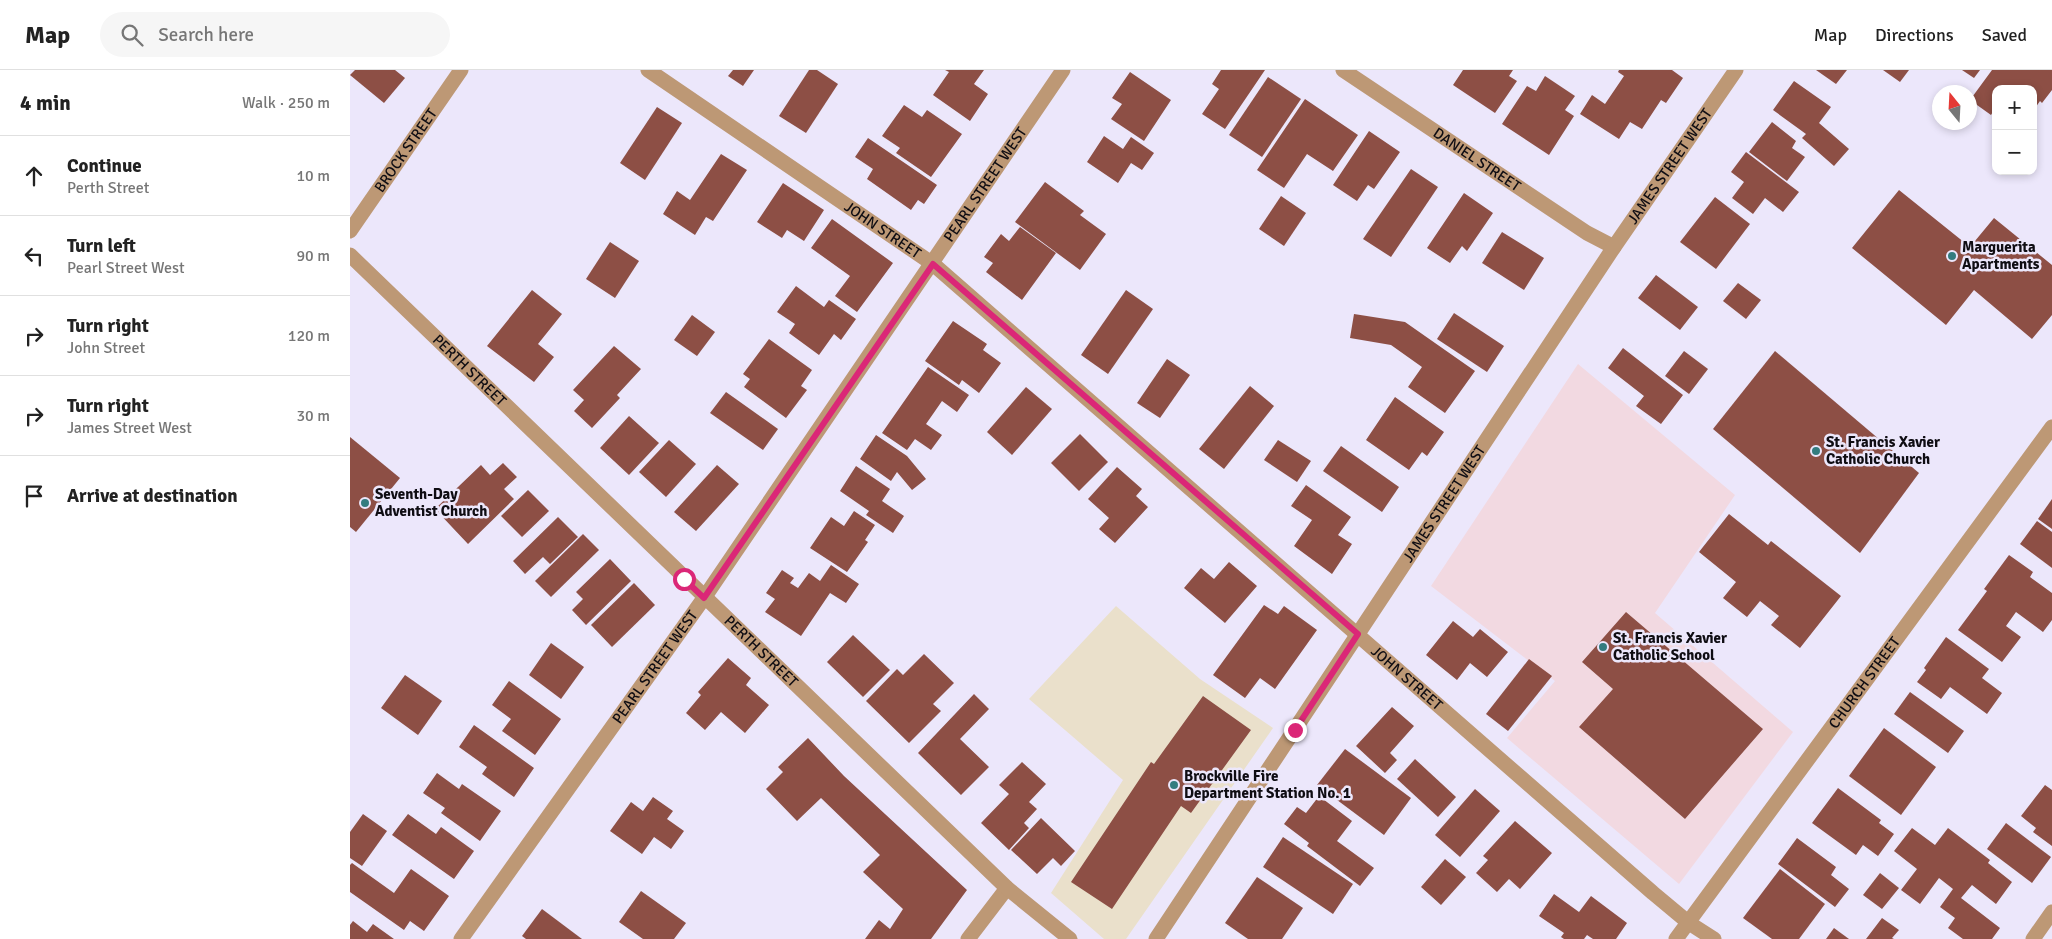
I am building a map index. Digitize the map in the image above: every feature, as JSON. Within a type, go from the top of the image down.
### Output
[{"type":"street","name":"BROCK STREET","points":[[350,231],[461,70]]},
{"type":"street","name":"JOHN STREET","points":[[648,70],[933,264],[1689,923],[1714,939]]},
{"type":"street","name":"PEARL STREET WEST","points":[[461,939],[704,598],[933,264],[1063,70]]},
{"type":"street","name":"DANIEL STREET","points":[[1343,70],[1587,232],[1614,247]]},
{"type":"street","name":"JAMES STREET WEST","points":[[1156,939],[1614,247],[1736,70]]},
{"type":"street","name":"PERTH STREET","points":[[350,255],[1007,888],[1070,939]]},
{"type":"street","name":"CHURCH STREET","points":[[1676,939],[2052,427]]},
{"type":"street","points":[[968,939],[1007,888]]},
{"type":"street","points":[[2033,939],[2052,912]]},
{"type":"shaded area","name":"St. Francis Xavier Catholic School","points":[[1578,364],[1735,495],[1655,613],[1793,732],[1679,884],[1507,738],[1555,681],[1431,586]]},
{"type":"shaded area","points":[[1116,606],[1200,679],[1273,728],[1126,939],[1104,939],[1051,893],[1123,780],[1029,699]]},
{"type":"building","points":[[355,70],[395,70],[405,78],[384,103],[350,75]]},
{"type":"building","points":[[733,70],[754,70],[743,86],[728,76]]},
{"type":"building","points":[[809,70],[817,70],[838,84],[806,133],[779,116]]},
{"type":"building","points":[[945,70],[984,70],[974,84],[988,94],[970,121],[933,95],[949,72]]},
{"type":"building","points":[[1221,70],[1265,70],[1225,129],[1202,114],[1219,89],[1212,84]]},
{"type":"building","points":[[1463,70],[1513,70],[1509,76],[1517,81],[1495,113],[1453,85]]},
{"type":"building","points":[[1619,70],[1672,70],[1683,78],[1666,103],[1661,100],[1642,129],[1630,122],[1619,139],[1580,114],[1592,95],[1605,104],[1624,76],[1618,72]]},
{"type":"building","points":[[1816,70],[1847,70],[1836,84]]},
{"type":"building","points":[[1883,70],[1909,70],[1900,82]]},
{"type":"building","points":[[1962,70],[1980,70],[1974,78]]},
{"type":"building","points":[[1992,70],[2052,70],[2052,90],[2042,103],[2040,101],[2037,105],[2037,85],[1992,85],[1991,115],[1977,105],[1977,90]]},
{"type":"building","points":[[1130,72],[1171,100],[1144,141],[1111,119],[1122,104],[1112,98]]},
{"type":"building","points":[[1545,76],[1575,96],[1565,110],[1574,116],[1549,155],[1502,124],[1527,86],[1536,91]]},
{"type":"building","points":[[1268,77],[1301,99],[1262,157],[1229,135]]},
{"type":"building","points":[[1794,81],[1831,107],[1819,123],[1849,149],[1834,166],[1802,138],[1806,134],[1773,110]]},
{"type":"building","points":[[1305,99],[1358,135],[1333,171],[1307,154],[1284,188],[1257,170]]},
{"type":"building","points":[[904,105],[922,117],[927,110],[962,134],[931,177],[896,153],[900,148],[882,136]]},
{"type":"building","points":[[657,107],[682,123],[645,180],[620,163]]},
{"type":"building","points":[[1772,122],[1796,141],[1792,148],[1805,157],[1787,181],[1749,152]]},
{"type":"building","points":[[1369,131],[1400,152],[1374,189],[1368,185],[1357,201],[1333,185]]},
{"type":"building","points":[[1104,136],[1123,149],[1131,137],[1154,153],[1142,170],[1131,163],[1118,183],[1087,162]]},
{"type":"building","points":[[868,138],[937,185],[924,204],[918,200],[911,210],[867,179],[873,169],[855,157]]},
{"type":"building","points":[[1746,152],[1799,192],[1783,212],[1765,198],[1753,214],[1732,198],[1744,182],[1731,172]]},
{"type":"building","points":[[721,154],[747,170],[713,221],[706,217],[695,235],[663,214],[677,191],[690,200]]},
{"type":"building","points":[[1411,169],[1438,187],[1391,257],[1363,239]]},
{"type":"building","points":[[1045,182],[1084,211],[1080,215],[1106,234],[1080,270],[1015,222]]},
{"type":"building","points":[[783,183],[824,210],[804,241],[787,230],[782,238],[757,222]]},
{"type":"building","name":"Marguerita Apartments","points":[[1899,190],[1970,247],[1994,218],[2052,265],[2052,315],[2032,339],[1974,290],[1946,325],[1852,248]]},
{"type":"building","points":[[1464,193],[1493,213],[1467,251],[1462,246],[1450,263],[1427,248]]},
{"type":"building","points":[[1281,196],[1306,213],[1284,246],[1259,229]]},
{"type":"building","points":[[1715,197],[1750,224],[1716,269],[1680,242]]},
{"type":"building","points":[[832,219],[893,263],[857,312],[835,296],[850,276],[811,248]]},
{"type":"building","points":[[1020,227],[1056,253],[1022,300],[986,272],[993,263],[984,257],[1001,234],[1009,241]]},
{"type":"building","points":[[1502,232],[1544,258],[1524,290],[1482,263]]},
{"type":"building","points":[[610,242],[639,261],[615,298],[586,279]]},
{"type":"building","points":[[1656,275],[1698,307],[1680,330],[1638,298]]},
{"type":"building","points":[[1738,283],[1761,300],[1746,319],[1723,301]]},
{"type":"building","points":[[796,286],[824,307],[829,300],[856,319],[841,340],[834,334],[819,355],[789,333],[795,324],[777,312]]},
{"type":"building","points":[[532,290],[562,314],[538,344],[554,357],[534,382],[487,346]]},
{"type":"building","points":[[1126,290],[1153,309],[1108,374],[1081,355]]},
{"type":"building","points":[[1454,313],[1504,346],[1487,372],[1437,339]]},
{"type":"building","points":[[1354,314],[1405,322],[1475,371],[1445,413],[1408,387],[1422,367],[1391,345],[1350,338]]},
{"type":"building","points":[[692,315],[715,332],[697,356],[674,340]]},
{"type":"building","points":[[953,321],[987,344],[983,350],[1001,363],[979,393],[962,380],[959,385],[925,361]]},
{"type":"building","points":[[769,339],[812,370],[801,386],[807,390],[786,418],[744,387],[750,379],[743,374]]},
{"type":"building","points":[[614,346],[641,369],[617,395],[620,398],[592,428],[574,411],[584,400],[573,390]]},
{"type":"building","points":[[1623,348],[1683,395],[1661,424],[1636,406],[1644,396],[1608,368]]},
{"type":"building","points":[[1684,351],[1708,369],[1689,394],[1665,376]]},
{"type":"building","name":"St. Francis Xavier Catholic Church","points":[[1775,351],[1919,473],[1860,553],[1713,429]]},
{"type":"building","points":[[1167,359],[1190,375],[1160,418],[1137,403]]},
{"type":"building","points":[[928,367],[969,395],[957,412],[942,401],[926,424],[942,435],[931,450],[915,439],[907,450],[882,433]]},
{"type":"building","points":[[1250,386],[1274,406],[1224,469],[1199,449]]},
{"type":"building","points":[[1026,387],[1052,409],[1012,455],[987,432]]},
{"type":"building","points":[[726,392],[778,429],[763,450],[710,413]]},
{"type":"building","points":[[1395,397],[1444,432],[1427,456],[1422,452],[1409,470],[1366,440]]},
{"type":"building","points":[[629,416],[659,443],[629,475],[600,448]]},
{"type":"building","points":[[1080,434],[1108,462],[1079,491],[1051,463]]},
{"type":"building","points":[[876,435],[907,456],[926,479],[912,490],[897,472],[891,481],[860,459]]},
{"type":"building","name":"Seventh-Day Adventist Church","points":[[350,437],[400,478],[356,532],[350,527]]},
{"type":"building","points":[[669,440],[696,464],[666,497],[639,472]]},
{"type":"building","points":[[1278,440],[1311,461],[1297,482],[1264,460]]},
{"type":"building","points":[[1341,446],[1399,487],[1382,512],[1323,471]]},
{"type":"building","points":[[503,463],[517,477],[504,489],[514,499],[468,544],[435,509],[481,465],[490,475]]},
{"type":"building","points":[[717,465],[739,484],[696,531],[674,512]]},
{"type":"building","points":[[856,466],[890,489],[882,501],[904,516],[893,533],[866,515],[869,511],[840,491]]},
{"type":"building","points":[[1117,467],[1142,489],[1136,496],[1148,507],[1115,543],[1099,529],[1109,518],[1088,499]]},
{"type":"building","points":[[1306,485],[1351,517],[1338,535],[1352,544],[1332,574],[1294,546],[1312,520],[1291,506]]},
{"type":"building","points":[[528,490],[549,511],[522,537],[501,516]]},
{"type":"building","points":[[2052,499],[2052,529],[2038,519]]},
{"type":"building","points":[[854,511],[875,525],[865,540],[868,542],[847,572],[810,548],[831,517],[844,526]]},
{"type":"building","points":[[1729,514],[1768,545],[1771,541],[1841,596],[1800,648],[1771,625],[1779,616],[1760,601],[1747,617],[1723,598],[1736,582],[1699,552]]},
{"type":"building","points":[[558,517],[578,537],[550,564],[543,557],[525,574],[513,561]]},
{"type":"building","points":[[2037,521],[2052,532],[2052,568],[2020,544]]},
{"type":"building","points":[[583,534],[599,550],[551,597],[535,581]]},
{"type":"building","points":[[2009,555],[2033,572],[2030,577],[2052,593],[2052,620],[2043,632],[2016,612],[2006,626],[2021,637],[2002,662],[1958,630],[1987,591],[1984,589]]},
{"type":"building","points":[[610,559],[631,581],[586,625],[572,610],[583,599],[576,592]]},
{"type":"building","points":[[1229,562],[1257,586],[1225,623],[1184,588],[1201,568],[1214,579]]},
{"type":"building","points":[[831,565],[859,584],[846,603],[830,593],[801,636],[765,612],[775,599],[766,593],[782,570],[794,578],[790,583],[798,588],[809,573],[820,581]]},
{"type":"building","points":[[634,583],[655,605],[612,647],[591,625]]},
{"type":"building","points":[[1264,605],[1278,614],[1284,606],[1317,630],[1275,689],[1260,678],[1245,698],[1213,675]]},
{"type":"building","points":[[1626,612],[1763,729],[1685,819],[1579,727],[1613,689],[1582,662]]},
{"type":"building","points":[[1453,621],[1473,637],[1480,629],[1508,652],[1487,677],[1470,663],[1457,680],[1426,655]]},
{"type":"building","points":[[853,635],[890,670],[863,697],[827,662]]},
{"type":"building","points":[[1946,637],[1989,669],[1982,678],[2002,693],[1987,714],[1950,687],[1941,699],[1917,682],[1926,670],[1924,668]]},
{"type":"building","points":[[551,643],[584,667],[561,699],[529,675]]},
{"type":"building","points":[[924,654],[954,683],[933,704],[941,711],[909,743],[866,701],[897,669],[903,675]]},
{"type":"building","points":[[728,658],[751,678],[746,685],[769,705],[745,733],[721,712],[705,730],[686,713],[701,695],[698,692]]},
{"type":"building","points":[[1529,659],[1552,676],[1508,731],[1486,714]]},
{"type":"building","points":[[405,675],[442,701],[418,735],[381,708]]},
{"type":"building","points":[[509,681],[561,719],[535,755],[502,731],[511,719],[492,705]]},
{"type":"building","points":[[1910,692],[1964,731],[1948,753],[1894,714]]},
{"type":"building","points":[[974,694],[989,709],[960,739],[989,767],[961,795],[918,753]]},
{"type":"building","name":"Brockville Fire Department Station No. 1","points":[[1203,696],[1251,730],[1191,813],[1181,806],[1112,909],[1071,882],[1151,762],[1154,764]]},
{"type":"building","points":[[1392,707],[1414,726],[1390,753],[1397,760],[1385,773],[1356,746]]},
{"type":"building","points":[[474,725],[534,768],[514,797],[482,774],[487,767],[459,747]]},
{"type":"building","points":[[1884,728],[1936,767],[1901,815],[1849,776]]},
{"type":"building","points":[[808,738],[844,776],[967,890],[931,939],[865,939],[879,920],[890,929],[903,909],[863,872],[880,855],[821,798],[797,821],[766,789],[783,772],[778,767]]},
{"type":"building","points":[[1345,749],[1411,798],[1384,835],[1317,785]]},
{"type":"building","points":[[1415,759],[1456,797],[1438,817],[1397,779]]},
{"type":"building","points":[[1022,762],[1046,784],[1029,802],[1037,809],[1024,823],[1029,828],[1009,850],[981,823],[1009,794],[999,785]]},
{"type":"building","points":[[437,773],[459,789],[462,784],[501,811],[480,841],[441,813],[445,808],[423,793]]},
{"type":"building","points":[[2045,785],[2052,790],[2052,846],[2033,832],[2036,828],[2021,816]]},
{"type":"building","points":[[1838,788],[1881,820],[1879,823],[1894,834],[1878,856],[1863,845],[1856,855],[1812,823]]},
{"type":"building","points":[[1475,789],[1500,811],[1460,857],[1435,835]]},
{"type":"building","points":[[1319,796],[1352,821],[1337,841],[1374,868],[1360,886],[1307,846],[1309,843],[1284,824],[1297,807],[1306,813]]},
{"type":"building","points":[[653,797],[673,811],[667,819],[684,831],[671,849],[654,837],[642,854],[610,831],[631,802],[643,811]]},
{"type":"building","points":[[363,814],[387,831],[362,866],[350,858],[350,832]]},
{"type":"building","points":[[408,814],[436,834],[441,827],[474,851],[454,879],[392,835]]},
{"type":"building","points":[[1041,818],[1075,851],[1061,866],[1053,858],[1037,874],[1011,850]]},
{"type":"building","points":[[1515,821],[1552,853],[1520,889],[1509,879],[1497,892],[1476,873],[1488,860],[1483,856]]},
{"type":"building","points":[[2006,823],[2051,857],[2032,883],[1987,849]]},
{"type":"building","points":[[1912,828],[1935,845],[1948,828],[1990,860],[1988,863],[2012,882],[1996,904],[1972,885],[1961,898],[2000,928],[1992,939],[1963,939],[1948,928],[1955,918],[1940,907],[1953,889],[1939,878],[1920,904],[1901,890],[1917,869],[1894,851]]},
{"type":"building","points":[[1283,837],[1353,884],[1333,914],[1263,867]]},
{"type":"building","points":[[1797,838],[1836,867],[1831,875],[1849,889],[1835,907],[1778,864]]},
{"type":"building","points":[[1445,859],[1466,877],[1441,905],[1421,887]]},
{"type":"building","points":[[352,863],[394,893],[411,869],[449,896],[424,931],[410,921],[404,930],[350,892],[350,865]]},
{"type":"building","points":[[1780,869],[1825,904],[1799,939],[1772,939],[1743,918]]},
{"type":"building","points":[[1880,873],[1899,888],[1882,909],[1863,895]]},
{"type":"building","points":[[1257,877],[1303,908],[1282,939],[1248,939],[1225,923]]},
{"type":"building","points":[[641,891],[686,923],[674,939],[643,939],[619,922]]},
{"type":"building","points":[[1554,894],[1579,912],[1591,896],[1627,923],[1616,939],[1593,939],[1587,935],[1584,939],[1564,939],[1561,937],[1564,933],[1539,916]]},
{"type":"building","points":[[542,909],[582,939],[526,939],[522,936]]},
{"type":"building","points":[[1882,918],[1899,930],[1892,938],[1894,939],[1866,939]]},
{"type":"building","points":[[353,921],[367,932],[373,924],[394,939],[350,939],[350,925]]},
{"type":"building","points":[[1834,928],[1849,939],[1826,939]]},
{"type":"place","name":"Marguerita Apartments","points":[[1952,256]]},
{"type":"place","name":"St. Francis Xavier Catholic Church","points":[[1816,451]]},
{"type":"place","name":"Seventh-Day Adventist Church","points":[[365,503]]},
{"type":"place","name":"St. Francis Xavier Catholic School","points":[[1603,647]]},
{"type":"place","name":"Brockville Fire Department Station No. 1","points":[[1174,785]]},
{"type":"route","points":[[684,579],[704,598],[933,264],[1358,634],[1295,730]]}]
